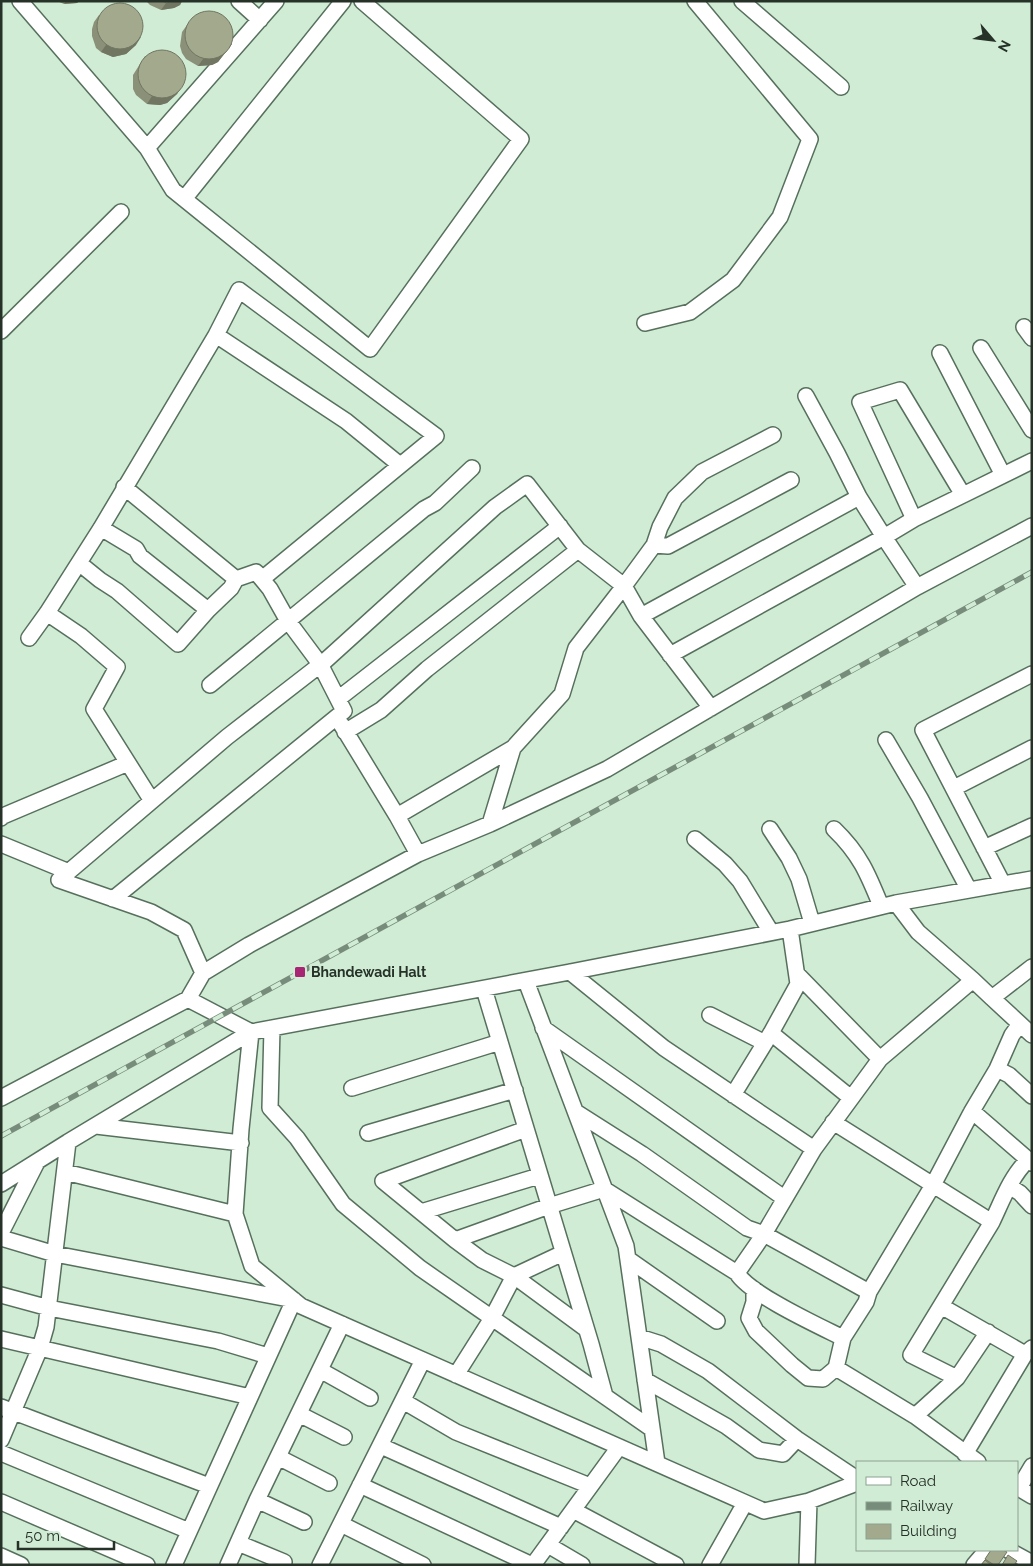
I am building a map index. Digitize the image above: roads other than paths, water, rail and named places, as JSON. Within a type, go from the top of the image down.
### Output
[{"type":"street","points":[[20,1],[147,148],[174,190],[370,350],[521,139],[362,1]]},
{"type":"street","points":[[239,1],[260,20]]},
{"type":"street","points":[[147,148],[276,1]]},
{"type":"street","points":[[184,199],[343,1]]},
{"type":"street","points":[[645,323],[690,312],[733,280],[780,217],[810,139],[694,1]]},
{"type":"street","points":[[742,1],[841,87]]},
{"type":"street","points":[[1,331],[121,212]]},
{"type":"street","points":[[29,638],[101,528],[171,412],[216,335],[239,290],[436,436],[262,579]]},
{"type":"street","points":[[216,335],[346,422],[400,465]]},
{"type":"street","points":[[981,348],[1032,430]]},
{"type":"street","points":[[940,353],[1003,475]]},
{"type":"street","points":[[914,518],[860,402],[900,390],[962,495]]},
{"type":"street","points":[[806,396],[859,497],[917,588]]},
{"type":"street","points":[[397,816],[513,748],[562,694],[576,648],[654,545],[660,527],[675,498],[702,472],[773,435]]},
{"type":"street","points":[[670,655],[914,518],[1032,461]]},
{"type":"street","points":[[210,685],[424,509],[435,503],[472,468]]},
{"type":"street","points":[[654,545],[668,546],[791,480]]},
{"type":"street","points":[[203,973],[184,930],[151,912],[60,880],[227,737],[320,664],[495,507],[527,484],[578,550],[624,586],[641,616],[711,708]]},
{"type":"street","points":[[124,487],[236,579]]},
{"type":"street","points":[[641,616],[859,497]]},
{"type":"street","points":[[338,699],[560,526]]},
{"type":"street","points":[[1,1098],[188,999],[203,973],[249,945],[418,854],[490,824],[607,769],[917,588],[1032,526]]},
{"type":"street","points":[[101,528],[136,549],[140,556],[208,610]]},
{"type":"street","points":[[345,732],[381,710],[427,669],[578,550]]},
{"type":"street","points":[[79,563],[117,591],[178,644],[208,610],[231,588],[236,579],[256,572],[270,589],[288,622],[320,664],[344,711],[113,898]]},
{"type":"street","points":[[47,613],[81,636],[117,667],[94,709],[152,801]]},
{"type":"street","points":[[1003,884],[923,730],[1032,674]]},
{"type":"street","points":[[337,716],[418,854]]},
{"type":"street","points":[[886,740],[920,798],[969,890]]},
{"type":"street","points":[[490,824],[513,748]]},
{"type":"street","points":[[954,788],[1032,748]]},
{"type":"street","points":[[1,818],[128,763]]},
{"type":"street","points":[[984,848],[1032,826]]},
{"type":"street","points":[[770,829],[800,879],[812,923]]},
{"type":"street","points":[[834,829],[858,854],[881,906]]},
{"type":"street","points":[[695,839],[725,864],[740,881],[771,932]]},
{"type":"street","points":[[1,844],[69,872]]},
{"type":"street","points":[[1,1184],[251,1032],[526,981],[790,929],[881,906],[1032,879]]},
{"type":"street","points":[[896,903],[918,932],[1032,1035]]},
{"type":"street","points":[[733,1095],[798,984],[790,929]]},
{"type":"street","points":[[992,998],[1032,967]]},
{"type":"street","points":[[570,972],[664,1048],[814,1149]]},
{"type":"street","points":[[796,974],[880,1059]]},
{"type":"street","points":[[737,1273],[764,1234],[814,1149],[880,1059],[973,980]]},
{"type":"street","points":[[526,981],[626,1246],[656,1464]]},
{"type":"street","points":[[484,989],[605,1396]]},
{"type":"street","points":[[188,999],[251,1032]]},
{"type":"street","points":[[710,1015],[768,1038],[851,1098]]},
{"type":"street","points":[[754,1289],[754,1302],[749,1318],[756,1331],[808,1378],[823,1379],[836,1368],[843,1338],[866,1302],[869,1292],[933,1185],[972,1110],[998,1069],[1012,1035],[1020,1024]]},
{"type":"street","points":[[272,1028],[270,1108],[297,1138],[343,1204],[420,1268],[652,1429]]},
{"type":"street","points":[[544,1028],[784,1198]]},
{"type":"street","points":[[251,1032],[235,1214],[252,1266],[302,1306],[764,1511],[810,1501],[856,1481]]},
{"type":"street","points":[[352,1088],[500,1042]]},
{"type":"street","points":[[998,1069],[1009,1075],[1032,1096]]},
{"type":"street","points":[[368,1133],[515,1090]]},
{"type":"street","points":[[957,1378],[911,1355],[992,1222],[1021,1166],[1030,1161],[972,1110]]},
{"type":"street","points":[[576,1112],[642,1154],[747,1228],[764,1234],[869,1292]]},
{"type":"street","points":[[834,1122],[992,1222]]},
{"type":"street","points":[[96,1126],[241,1143]]},
{"type":"street","points":[[526,1129],[383,1181],[482,1260],[514,1276],[586,1329]]},
{"type":"street","points":[[1,1440],[7,1410],[40,1348],[46,1327],[68,1142]]},
{"type":"street","points":[[1,1233],[38,1161]]},
{"type":"street","points":[[66,1172],[235,1214]]},
{"type":"street","points":[[421,1212],[539,1176]]},
{"type":"street","points":[[1009,1186],[1020,1193],[1032,1206]]},
{"type":"street","points":[[455,1240],[549,1206],[604,1189],[737,1273],[741,1280],[766,1297],[843,1338]]},
{"type":"street","points":[[1,1238],[55,1254],[294,1300]]},
{"type":"street","points":[[456,1375],[492,1318],[514,1276],[563,1253]]},
{"type":"street","points":[[628,1259],[717,1321]]},
{"type":"street","points":[[1,1295],[49,1308],[218,1340],[268,1356]]},
{"type":"street","points":[[174,1565],[294,1300]]},
{"type":"street","points":[[836,1368],[915,1416],[971,1458],[1029,1351],[988,1332],[941,1306]]},
{"type":"street","points":[[228,1565],[257,1500],[342,1324]]},
{"type":"street","points":[[915,1416],[957,1378],[988,1332]]},
{"type":"street","points":[[639,1337],[661,1344],[708,1371],[797,1439],[856,1480]]},
{"type":"street","points":[[1,1340],[250,1397]]},
{"type":"street","points":[[320,1565],[424,1360]]},
{"type":"street","points":[[320,1370],[370,1398]]},
{"type":"street","points":[[645,1380],[726,1426],[759,1450],[783,1454],[797,1439]]},
{"type":"street","points":[[403,1401],[456,1432],[590,1486]]},
{"type":"street","points":[[7,1410],[209,1486]]},
{"type":"street","points":[[298,1414],[344,1437]]},
{"type":"street","points":[[381,1446],[561,1527]]},
{"type":"street","points":[[360,1486],[532,1565],[619,1447]]},
{"type":"street","points":[[1,1453],[189,1531]]},
{"type":"street","points":[[278,1457],[329,1483]]},
{"type":"street","points":[[1032,1466],[1018,1487],[1032,1496]]},
{"type":"street","points":[[257,1500],[304,1522]]},
{"type":"street","points":[[807,1565],[810,1501]]},
{"type":"street","points":[[1,1502],[147,1565]]},
{"type":"street","points":[[710,1565],[745,1503]]},
{"type":"street","points":[[573,1510],[676,1565]]},
{"type":"street","points":[[341,1524],[423,1565]]},
{"type":"street","points":[[238,1543],[284,1562]]},
{"type":"street","points":[[548,1544],[582,1565]]},
{"type":"street","points":[[974,1565],[986,1551]]},
{"type":"street","points":[[1010,1551],[1031,1564]]},
{"type":"street","points":[[1,1556],[21,1565]]},
{"type":"railway","points":[[1,1136],[1032,572]]},
{"type":"place","name":"Bhandewadi Halt","points":[[300,972]]}]
